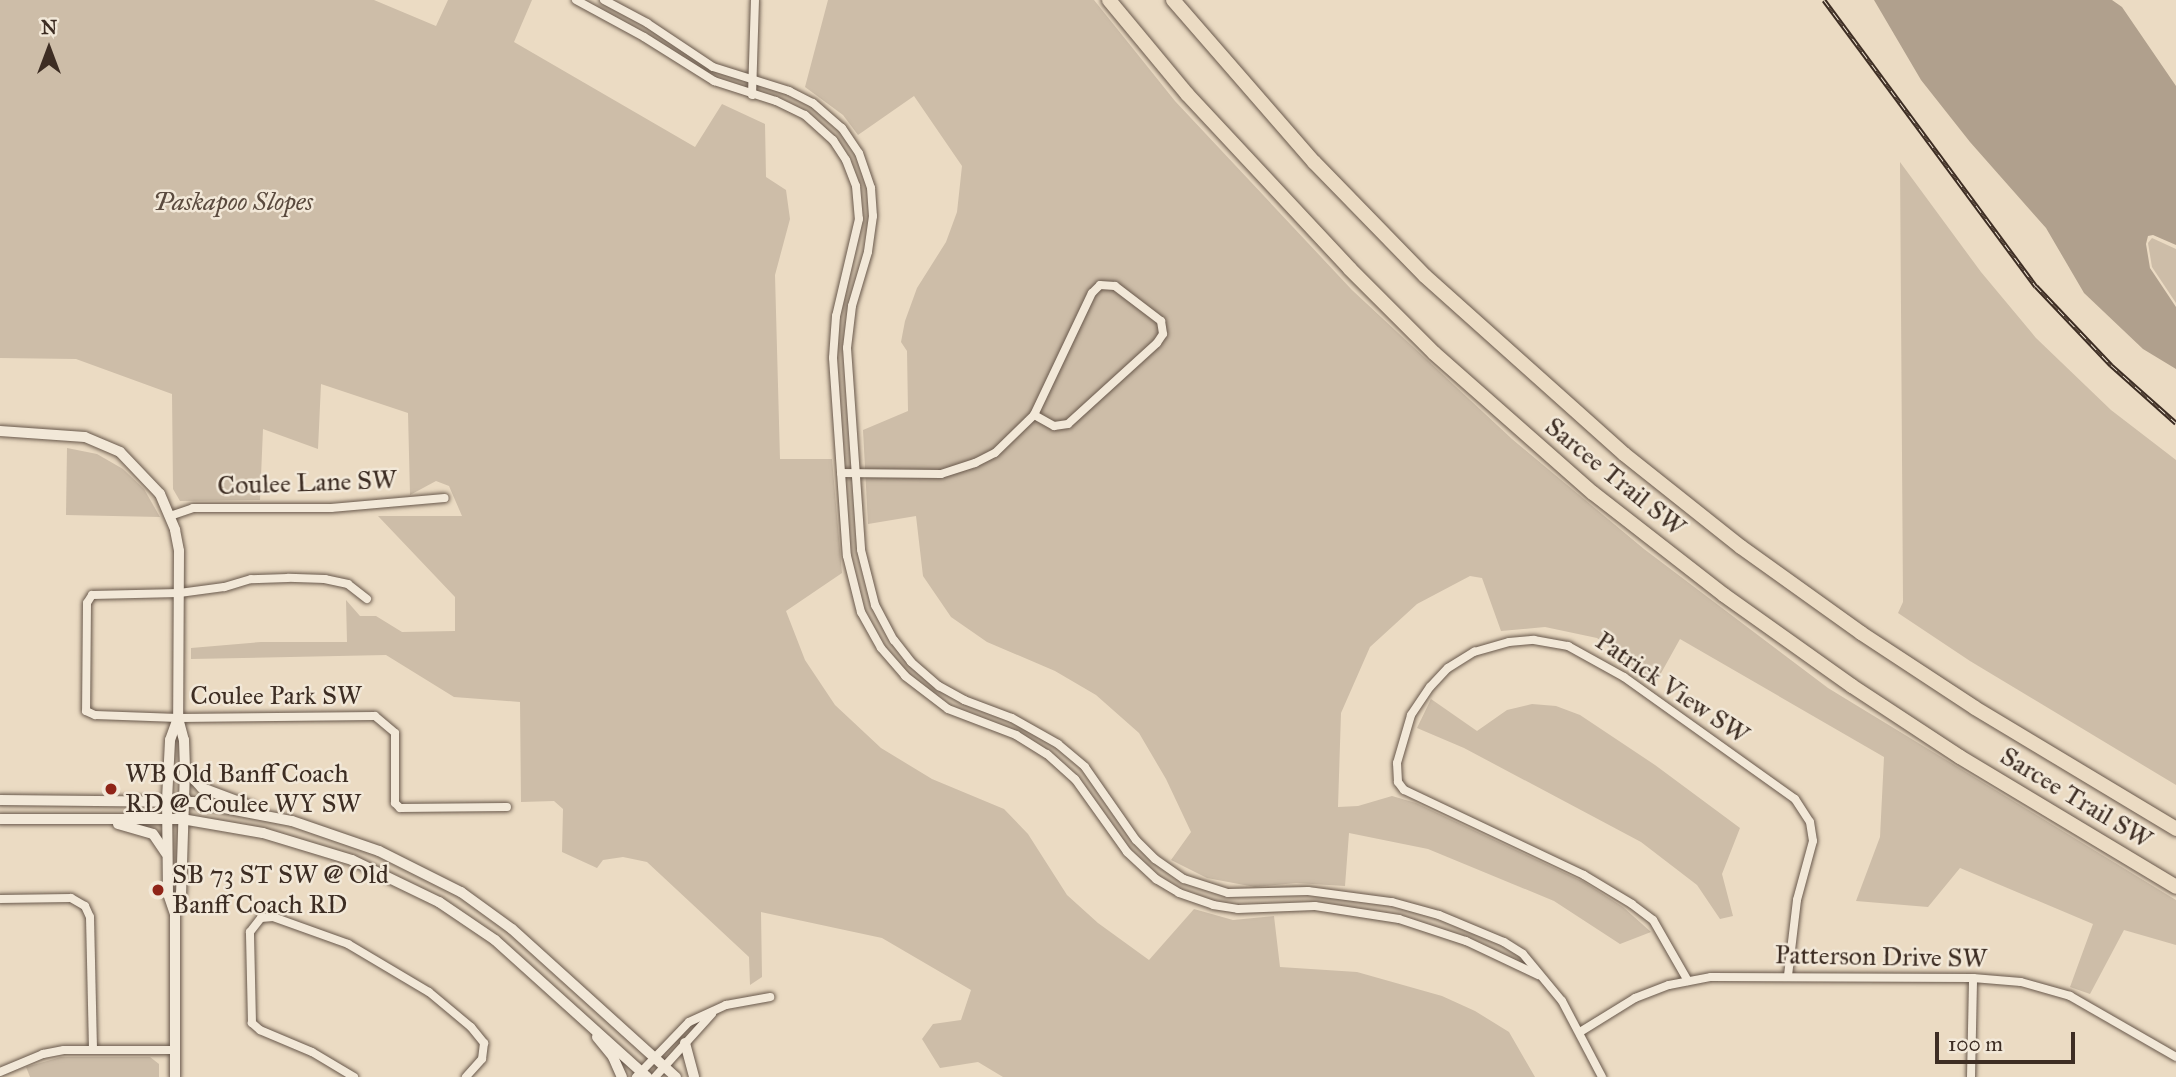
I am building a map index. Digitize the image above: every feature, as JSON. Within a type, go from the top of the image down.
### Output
[{"type":"highway","name":"Sarcee Trail SW","points":[[1109,0],[1195,103],[1350,270],[1434,353],[1593,493],[1724,595],[1852,686],[1960,757],[2176,887]]},
{"type":"highway","name":"Sarcee Trail SW","points":[[1173,0],[1237,77],[1375,226],[1482,330],[1624,454],[1741,547],[1861,633],[1975,708],[2176,829]]},
{"type":"main road","points":[[0,431],[85,437],[120,452],[160,494],[170,516],[179,551],[178,718],[184,740],[185,769],[181,893],[175,914],[175,1077]]},
{"type":"main road","points":[[175,914],[168,894],[167,800],[170,740],[178,718]]},
{"type":"main road","points":[[185,769],[202,788],[380,851],[476,902],[512,929],[676,1077]]},
{"type":"main road","points":[[0,800],[167,800],[292,821]]},
{"type":"main road","points":[[0,819],[182,819],[288,839],[352,860],[439,902],[495,940],[576,1010],[641,1075]]},
{"type":"main road","points":[[77,819],[147,830],[160,839],[167,859]]},
{"type":"main road","points":[[576,1010],[613,1057],[622,1077]]},
{"type":"main road","points":[[685,1043],[694,1077]]},
{"type":"street","points":[[576,0],[645,37],[704,76],[788,106],[818,124],[840,150],[856,186],[857,234],[836,316],[833,373],[850,576],[861,612],[881,648],[905,676],[937,702],[965,717],[1034,745],[1075,779],[1127,852],[1141,867],[1190,898],[1238,909],[1323,906],[1399,919],[1455,937],[1541,976]]},
{"type":"street","points":[[604,0],[647,23],[713,66],[789,91],[829,115],[855,145],[870,183],[873,233],[850,318],[848,373],[866,578],[878,613],[894,640],[919,670],[947,691],[1041,732],[1084,767],[1125,826],[1154,859],[1184,879],[1228,893],[1308,891],[1373,898],[1419,909],[1504,942],[1523,954],[1562,1001],[1602,1077]]},
{"type":"street","points":[[752,95],[755,0]]},
{"type":"street","points":[[856,186],[870,183]]},
{"type":"street","points":[[841,473],[926,475],[957,470],[995,453],[1034,415],[1092,293],[1100,285],[1115,286],[1161,321],[1163,334],[1157,343],[1068,424],[1054,426],[1034,415]]},
{"type":"street","points":[[836,316],[850,318]]},
{"type":"street","name":"Coulee Lane SW","points":[[170,516],[192,508],[331,508],[445,498]]},
{"type":"street","points":[[178,718],[95,715],[86,711],[87,603],[92,596],[179,593],[224,587],[251,579],[326,579],[348,584],[366,599]]},
{"type":"street","points":[[881,648],[894,640]]},
{"type":"street","name":"Patrick View SW","points":[[1688,981],[1653,920],[1632,904],[1584,875],[1404,790],[1398,782],[1398,763],[1411,715],[1430,687],[1448,668],[1474,652],[1509,642],[1534,640],[1568,646],[1606,665],[1795,799],[1810,822],[1813,841],[1797,900],[1788,976]]},
{"type":"street","name":"Coulee Park SW","points":[[178,718],[375,716],[395,733],[395,803],[400,808],[507,807]]},
{"type":"street","points":[[1034,745],[1041,732]]},
{"type":"street","points":[[0,899],[71,898],[80,901],[89,911],[93,1050]]},
{"type":"street","points":[[354,1077],[312,1052],[260,1030],[252,1023],[250,932],[261,918],[273,917],[348,944],[398,971],[437,998],[471,1027],[484,1044],[482,1059],[466,1077]]},
{"type":"street","name":"Patterson Drive SW","points":[[1580,1032],[1620,1005],[1688,981],[1731,975],[1973,978],[2021,982],[2070,996],[2176,1057]]},
{"type":"street","points":[[1971,1077],[1973,978]]},
{"type":"street","points":[[641,1075],[653,1056],[689,1022],[736,1003],[769,997]]},
{"type":"street","points":[[655,1077],[712,1013]]},
{"type":"street","points":[[0,1072],[53,1052],[175,1050]]},
{"type":"green space","name":"Paskapoo Slopes","points":[[0,0],[374,0],[436,26],[448,0],[532,0],[514,42],[695,147],[722,104],[765,124],[766,177],[786,190],[790,219],[775,275],[780,459],[832,459],[842,573],[786,611],[805,660],[835,705],[881,748],[932,779],[1004,809],[1028,834],[1067,895],[1098,923],[1149,960],[1194,909],[1233,920],[1274,916],[1280,967],[1357,972],[1442,996],[1475,1011],[1509,1032],[1535,1077],[1003,1077],[978,1062],[940,1068],[922,1039],[933,1024],[961,1020],[971,990],[882,938],[761,912],[762,977],[750,985],[749,957],[647,862],[623,857],[603,860],[597,868],[562,852],[563,809],[554,801],[521,802],[520,702],[454,697],[386,655],[191,659],[191,648],[261,642],[347,642],[346,600],[360,616],[376,616],[402,632],[455,631],[455,597],[378,516],[462,516],[449,486],[436,481],[410,495],[408,413],[321,384],[318,449],[263,429],[260,500],[180,501],[173,489],[172,394],[76,359],[0,358]]},
{"type":"green space","points":[[828,0],[1094,0],[1175,101],[1352,290],[1512,439],[1644,549],[1828,688],[2176,900],[2176,945],[2124,930],[2090,994],[2070,987],[2093,924],[1960,868],[1928,907],[1856,901],[1880,837],[1884,757],[1680,639],[1655,684],[1597,638],[1545,627],[1501,631],[1482,578],[1470,576],[1417,604],[1370,647],[1341,713],[1338,807],[1358,806],[1392,796],[1416,803],[1584,882],[1623,907],[1651,932],[1620,944],[1554,901],[1428,849],[1349,833],[1345,886],[1296,883],[1255,887],[1207,878],[1171,860],[1191,832],[1166,779],[1139,733],[1096,695],[1055,671],[987,642],[951,617],[923,576],[916,516],[868,524],[863,430],[908,411],[907,351],[901,342],[905,321],[917,288],[946,242],[957,212],[962,166],[914,96],[858,135],[843,115],[805,87]]},
{"type":"green space","points":[[1900,162],[1981,272],[2036,338],[2111,410],[2176,460],[2176,785],[1970,661],[1898,613],[1903,602]]},
{"type":"green space","points":[[2152,238],[2176,249],[2176,303],[2152,267],[2148,243]]},
{"type":"green space","points":[[67,448],[97,454],[123,469],[144,489],[160,517],[66,515]]},
{"type":"green space","points":[[1431,699],[1477,731],[1507,710],[1532,704],[1556,706],[1580,715],[1655,765],[1740,828],[1722,874],[1733,916],[1720,919],[1697,885],[1641,842],[1464,748],[1417,728]]},
{"type":"green space","points":[[61,1057],[150,1057],[159,1064],[159,1077],[30,1077],[26,1067]]},
{"type":"shaded area","points":[[1874,0],[2112,0],[2122,7],[2176,86],[2176,245],[2153,235],[2148,236],[2146,244],[2150,268],[2176,307],[2176,369],[2143,349],[2084,293],[2046,228],[1970,142],[1921,80]]},
{"type":"railway","points":[[1824,0],[2036,286],[2111,365],[2176,423]]},
{"type":"place","name":"WB Old Banff Coach RD @ Coulee WY SW","points":[[111,789]]},
{"type":"place","name":"SB 73 ST SW @ Old Banff Coach RD","points":[[158,890]]}]
